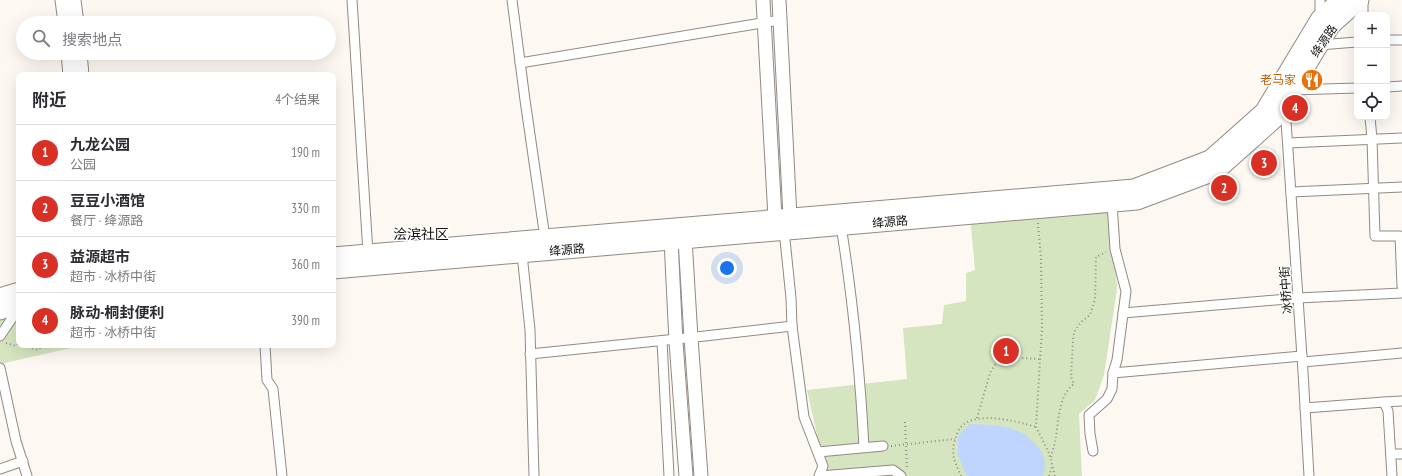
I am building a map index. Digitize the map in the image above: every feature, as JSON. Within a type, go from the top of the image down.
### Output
[{"type":"highway","name":"绛源路","points":[[336,256],[545,238],[783,222],[1134,188],[1210,159],[1264,111],[1320,18],[1340,0]]},
{"type":"highway","name":"绛源路","points":[[336,270],[678,240],[783,222],[841,226],[1137,201],[1217,171],[1274,120],[1331,26],[1361,0]]},
{"type":"highway","points":[[0,297],[16,292]]},
{"type":"highway","points":[[0,311],[16,306]]},
{"type":"main road","points":[[62,0],[64,16]]},
{"type":"main road","points":[[74,0],[76,16]]},
{"type":"main road","points":[[763,0],[783,222]]},
{"type":"main road","points":[[779,0],[783,222]]},
{"type":"main road","points":[[69,60],[70,72]]},
{"type":"main road","points":[[81,60],[82,72]]},
{"type":"main road","points":[[678,240],[691,338],[701,476]]},
{"type":"main road","points":[[678,240],[676,339],[686,476]]},
{"type":"street","points":[[352,0],[368,253]]},
{"type":"street","points":[[512,0],[545,238]]},
{"type":"street","points":[[1320,0],[1320,18]]},
{"type":"street","points":[[1361,0],[1363,12]]},
{"type":"street","points":[[520,63],[780,20]]},
{"type":"street","points":[[1390,40],[1402,40]]},
{"type":"street","points":[[1320,45],[1354,42]]},
{"type":"street","points":[[1390,87],[1402,86]]},
{"type":"street","points":[[1288,96],[1354,88]]},
{"type":"street","name":"冰桥中街","points":[[1288,96],[1288,143],[1309,476]]},
{"type":"street","points":[[1370,120],[1375,236],[1400,236],[1402,286]]},
{"type":"street","points":[[1288,143],[1402,138]]},
{"type":"street","points":[[1291,192],[1402,187]]},
{"type":"street","points":[[1093,451],[1089,415],[1106,399],[1112,389],[1113,373],[1117,360],[1126,291],[1115,249],[1112,203]]},
{"type":"street","points":[[783,222],[791,298],[792,326],[804,417],[823,466],[819,476],[893,470],[901,476]]},
{"type":"street","points":[[841,226],[850,284],[861,384],[864,447]]},
{"type":"street","points":[[522,254],[530,330],[534,476]]},
{"type":"street","points":[[1123,313],[1298,298],[1402,293]]},
{"type":"street","points":[[2,339],[16,313]]},
{"type":"street","points":[[530,354],[792,326]]},
{"type":"street","points":[[662,341],[669,476]]},
{"type":"street","points":[[265,348],[267,380],[274,389],[282,476]]},
{"type":"street","points":[[1113,373],[1402,353]]},
{"type":"street","points":[[0,368],[16,441],[28,476]]},
{"type":"street","points":[[1305,408],[1402,401]]},
{"type":"street","points":[[1384,402],[1388,411],[1392,476]]},
{"type":"street","points":[[818,452],[883,446]]},
{"type":"street","points":[[1391,454],[1402,454]]},
{"type":"street","points":[[0,469],[23,461]]},
{"type":"path","points":[[1036,210],[1041,259],[1042,328],[1036,427],[1050,458],[1055,476]]},
{"type":"path","points":[[1050,458],[1055,442],[1064,397],[1068,389],[1074,384],[1071,376],[1074,332],[1081,322],[1090,315],[1095,299],[1096,256],[1115,249]]},
{"type":"path","points":[[2,339],[16,346]]},
{"type":"path","points":[[977,418],[990,373],[1000,357],[1040,359]]},
{"type":"path","points":[[961,476],[953,457],[957,432],[964,423],[977,418],[1002,419],[1036,427]]},
{"type":"path","points":[[905,422],[907,476]]},
{"type":"path","points":[[883,446],[955,439]]},
{"type":"path","points":[[1050,476],[1053,466]]},
{"type":"green space","points":[[1112,203],[1117,289],[1104,375],[1095,400],[1079,414],[1082,476],[826,476],[807,390],[907,379],[903,328],[942,324],[944,305],[966,301],[966,273],[975,270],[970,215]]},
{"type":"green space","points":[[16,306],[16,348],[71,348],[0,364],[0,311]]},
{"type":"water","points":[[970,424],[998,426],[1016,430],[1024,434],[1043,454],[1045,468],[1043,476],[967,476],[958,455],[958,436]]},
{"type":"place","name":"老马家","points":[[1312,80]]},
{"type":"place","name":"脉动-桐封便利","points":[[1295,108]]},
{"type":"place","name":"益源超市","points":[[1264,163]]},
{"type":"place","name":"豆豆小酒馆","points":[[1224,188]]},
{"type":"place","name":"九龙公园","points":[[1006,351]]},
{"type":"district","name":"浍滨社区","points":[[421,234]]}]
